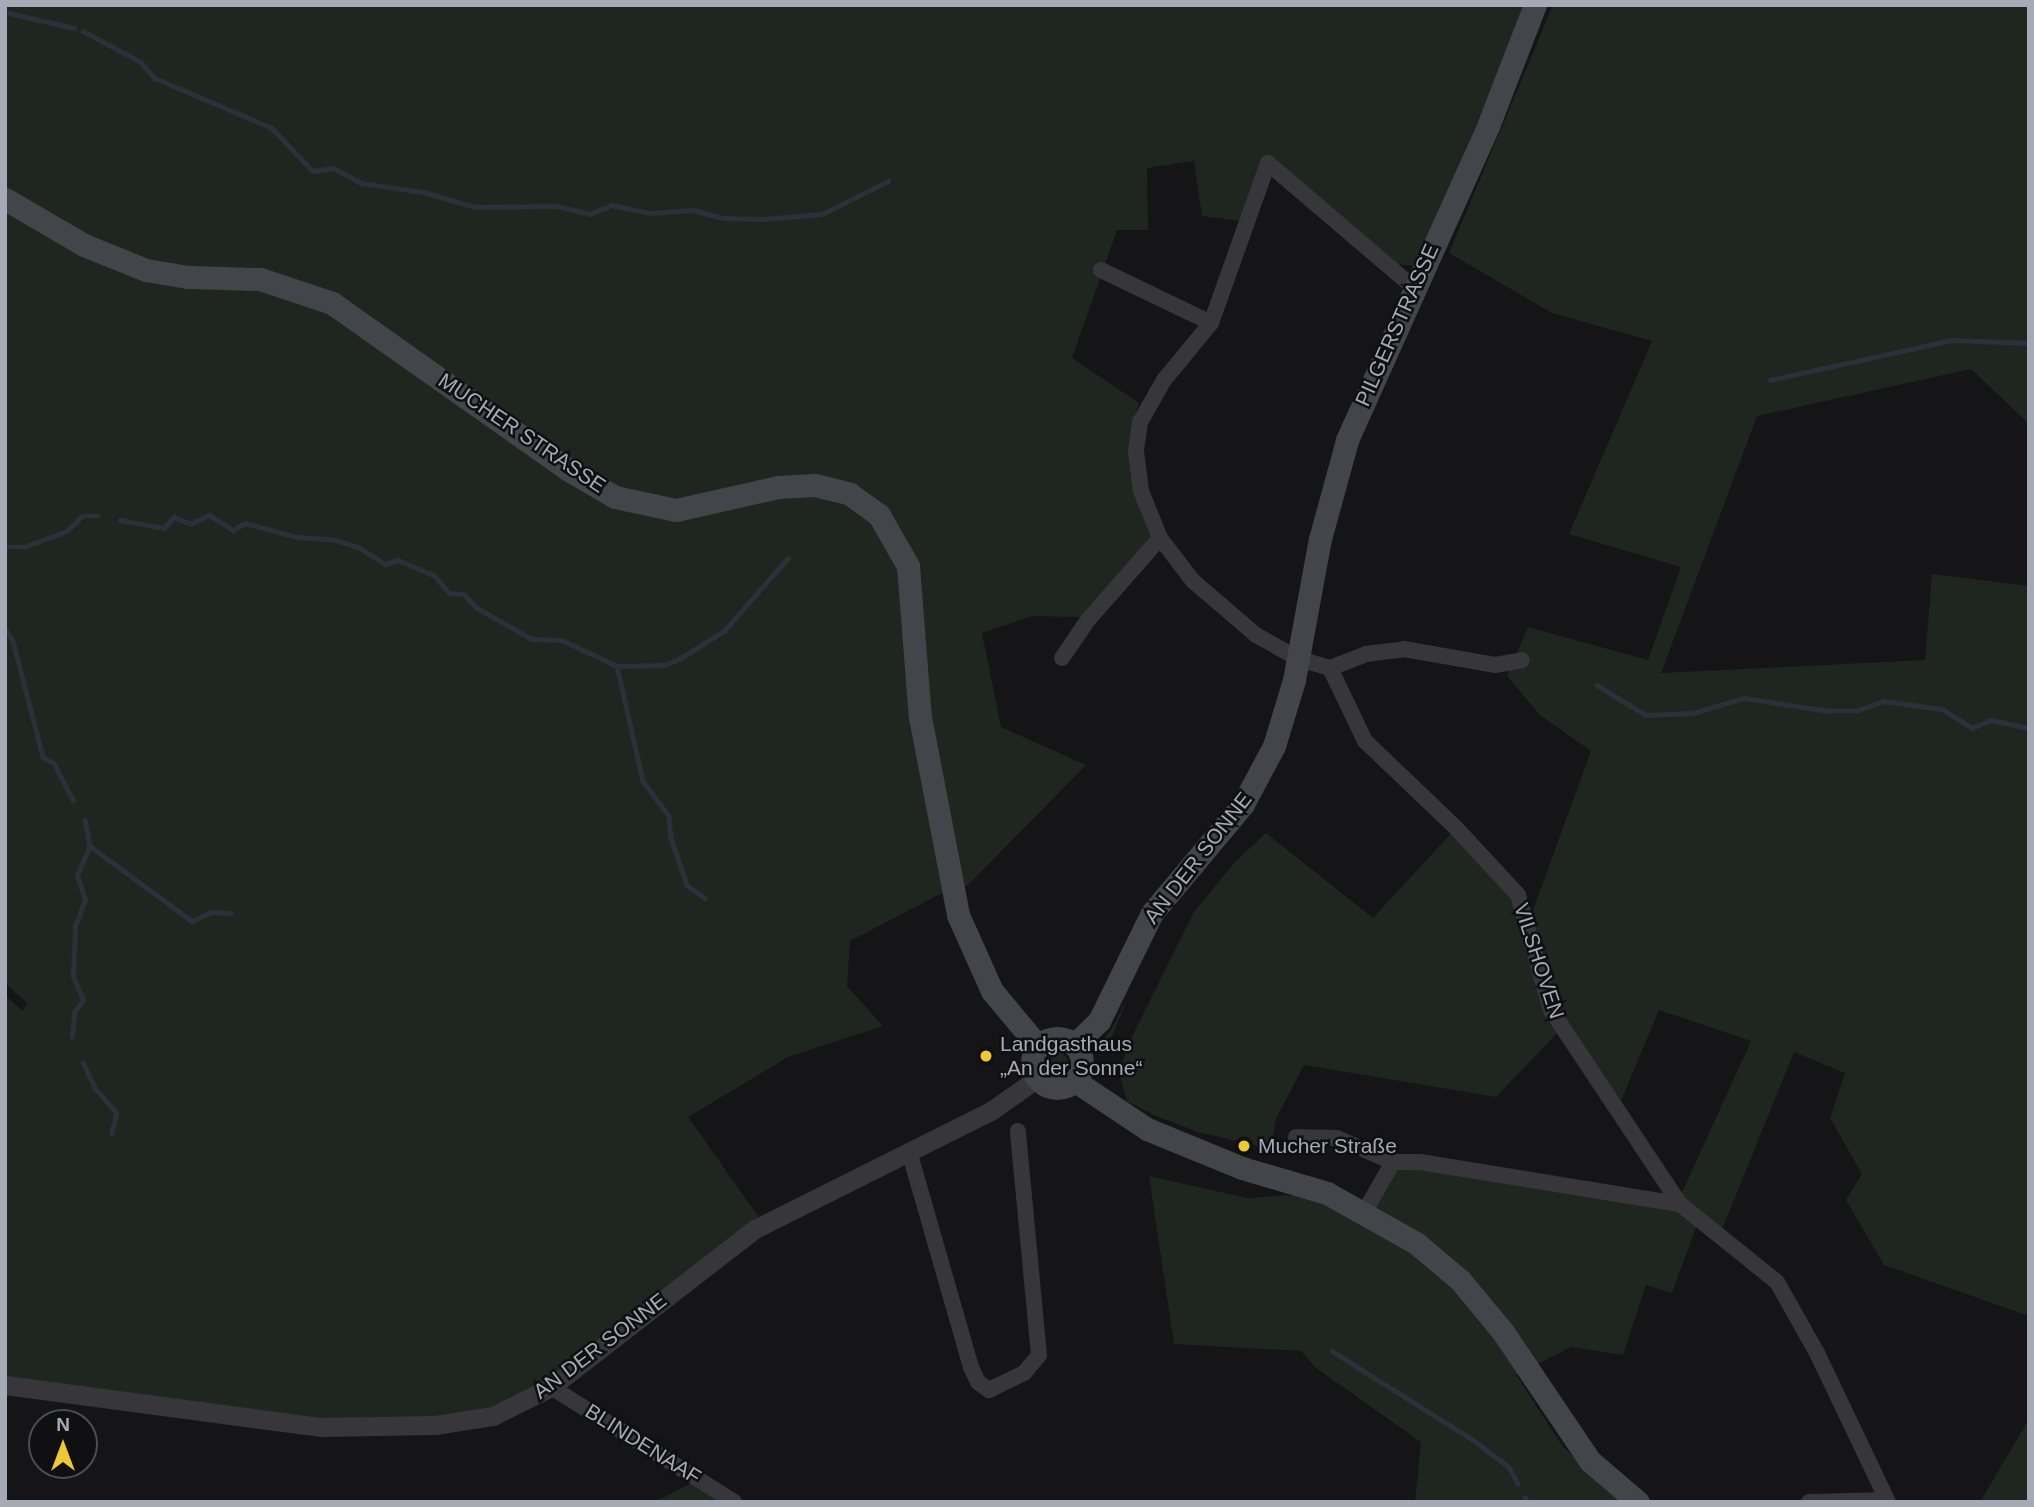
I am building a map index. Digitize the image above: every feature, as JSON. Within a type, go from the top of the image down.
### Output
[{"type":"main road","name":"PILGERSTRASSE","points":[[1299,659],[1320,539],[1347,440],[1413,287],[1488,126],[1535,5]]},
{"type":"main road","name":"MUCHER STRASSE","points":[[5,199],[84,245],[146,270],[188,277],[260,279],[332,303],[569,470],[615,497],[676,510],[796,484],[834,488],[863,502],[896,538],[908,566],[920,717],[958,915],[992,991],[1038,1046]]},
{"type":"main road","name":"AN DER SONNE","points":[[1074,1045],[1099,1021],[1152,913],[1243,804],[1274,746],[1299,659]]},
{"type":"main road","points":[[1057,1038],[1074,1045],[1082,1058],[1075,1081],[1059,1089],[1036,1079],[1031,1062],[1038,1046],[1057,1038]]},
{"type":"main road","points":[[1075,1081],[1147,1129],[1189,1149],[1327,1193],[1416,1243],[1460,1280],[1503,1332],[1590,1461],[1637,1502]]},
{"type":"street","points":[[1413,287],[1268,163],[1211,323],[1151,399],[1137,433],[1142,491],[1160,538],[1215,603],[1256,635],[1299,659],[1330,668],[1386,650],[1495,665],[1522,660]]},
{"type":"street","points":[[1101,270],[1211,323]]},
{"type":"street","points":[[1062,658],[1088,620],[1160,538]]},
{"type":"street","name":"VILSHOVEN","points":[[1330,668],[1365,741],[1456,828],[1518,895],[1551,1010],[1679,1204],[1777,1282],[1818,1353],[1888,1501],[1810,1502]]},
{"type":"street","name":"AN DER SONNE","points":[[5,1385],[260,1421],[368,1428],[493,1416],[551,1387],[755,1229],[991,1111],[1036,1079]]},
{"type":"street","points":[[909,1150],[971,1367],[978,1382],[989,1390],[1024,1373],[1039,1355],[1018,1130]]},
{"type":"street","name":"VILSHOVEN","points":[[1296,1137],[1337,1138],[1393,1162],[1420,1162],[1679,1204]]},
{"type":"street","points":[[1365,1212],[1393,1162]]},
{"type":"street","name":"BLINDENAAF","points":[[551,1387],[734,1502]]},
{"type":"shaded area","points":[[5,5],[1528,5],[1415,266],[1396,264],[1269,163],[1248,222],[1202,216],[1194,161],[1147,168],[1148,230],[1117,230],[1072,358],[1139,403],[1131,428],[1129,459],[1151,540],[1080,617],[1032,616],[982,633],[1001,727],[1086,765],[968,885],[944,892],[850,941],[847,986],[883,1026],[788,1057],[688,1117],[763,1223],[527,1402],[368,1428],[5,1385],[5,995],[23,1011],[27,1003],[5,983]]},
{"type":"shaded area","points":[[1553,5],[2029,5],[2029,424],[1971,369],[1757,416],[1661,673],[1925,660],[1932,574],[2029,586],[2029,1316],[1884,1265],[1846,1200],[1862,1174],[1830,1118],[1845,1073],[1794,1052],[1719,1237],[1698,1222],[1672,1293],[1646,1285],[1623,1355],[1571,1347],[1516,1375],[1563,1447],[1625,1502],[1415,1502],[1421,1442],[1316,1368],[1301,1351],[1174,1344],[1149,1176],[1247,1198],[1327,1193],[1364,1211],[1393,1162],[1678,1201],[1751,1041],[1659,1010],[1616,1113],[1561,1029],[1496,1097],[1304,1065],[1276,1119],[1270,1149],[1198,1132],[1154,1115],[1127,1101],[1120,1077],[1126,1049],[1194,912],[1235,862],[1266,833],[1373,918],[1456,828],[1529,921],[1591,751],[1540,715],[1507,676],[1528,627],[1648,660],[1681,567],[1569,534],[1652,341],[1552,313],[1449,253]]},
{"type":"shaded area","points":[[1129,995],[1110,1041],[1103,1040],[1112,1029]]},
{"type":"shaded area","points":[[1057,1052],[1065,1055],[1068,1063],[1065,1071],[1057,1074],[1049,1071],[1046,1063],[1049,1055]]},
{"type":"shaded area","points":[[2029,1419],[2029,1502],[1980,1502]]},
{"type":"shaded area","points":[[696,1481],[723,1502],[654,1502]]},
{"type":"waterway","points":[[5,12],[74,28]]},
{"type":"waterway","points":[[83,31],[141,62],[155,78],[272,128],[313,171],[334,168],[361,183],[423,192],[476,207],[556,206],[590,214],[612,205],[651,213],[693,210],[723,218],[763,219],[822,214],[888,181]]},
{"type":"waterway","points":[[1770,380],[1952,340],[2029,343]]},
{"type":"waterway","points":[[120,520],[164,528],[174,517],[191,524],[209,515],[233,530],[245,523],[297,537],[336,540],[358,547],[385,564],[398,560],[434,575],[449,593],[464,594],[477,608],[532,639],[562,640],[617,666],[643,781],[669,816],[671,838],[687,885],[705,898]]},
{"type":"waterway","points":[[5,547],[24,547],[67,531],[82,516],[98,516]]},
{"type":"waterway","points":[[617,666],[665,665],[724,631],[788,558]]},
{"type":"waterway","points":[[5,628],[13,641],[43,757],[54,763],[73,800]]},
{"type":"waterway","points":[[1597,685],[1646,715],[1693,713],[1744,698],[1829,711],[1856,711],[1884,701],[1942,709],[1972,728],[1991,720],[2029,728]]},
{"type":"waterway","points":[[85,820],[90,846],[192,921],[211,912],[231,913]]},
{"type":"waterway","points":[[72,1037],[74,1012],[83,1000],[73,976],[75,926],[85,900],[77,875],[90,846]]},
{"type":"waterway","points":[[83,1062],[95,1088],[117,1113],[112,1133]]},
{"type":"waterway","points":[[1332,1351],[1472,1439],[1509,1467],[1518,1484]]},
{"type":"waterway","points":[[1525,1497],[1528,1502]]},
{"type":"place","name":"Landgasthaus „An der Sonne“","points":[[986,1056]]},
{"type":"place","name":"Mucher Straße","points":[[1244,1146]]}]
